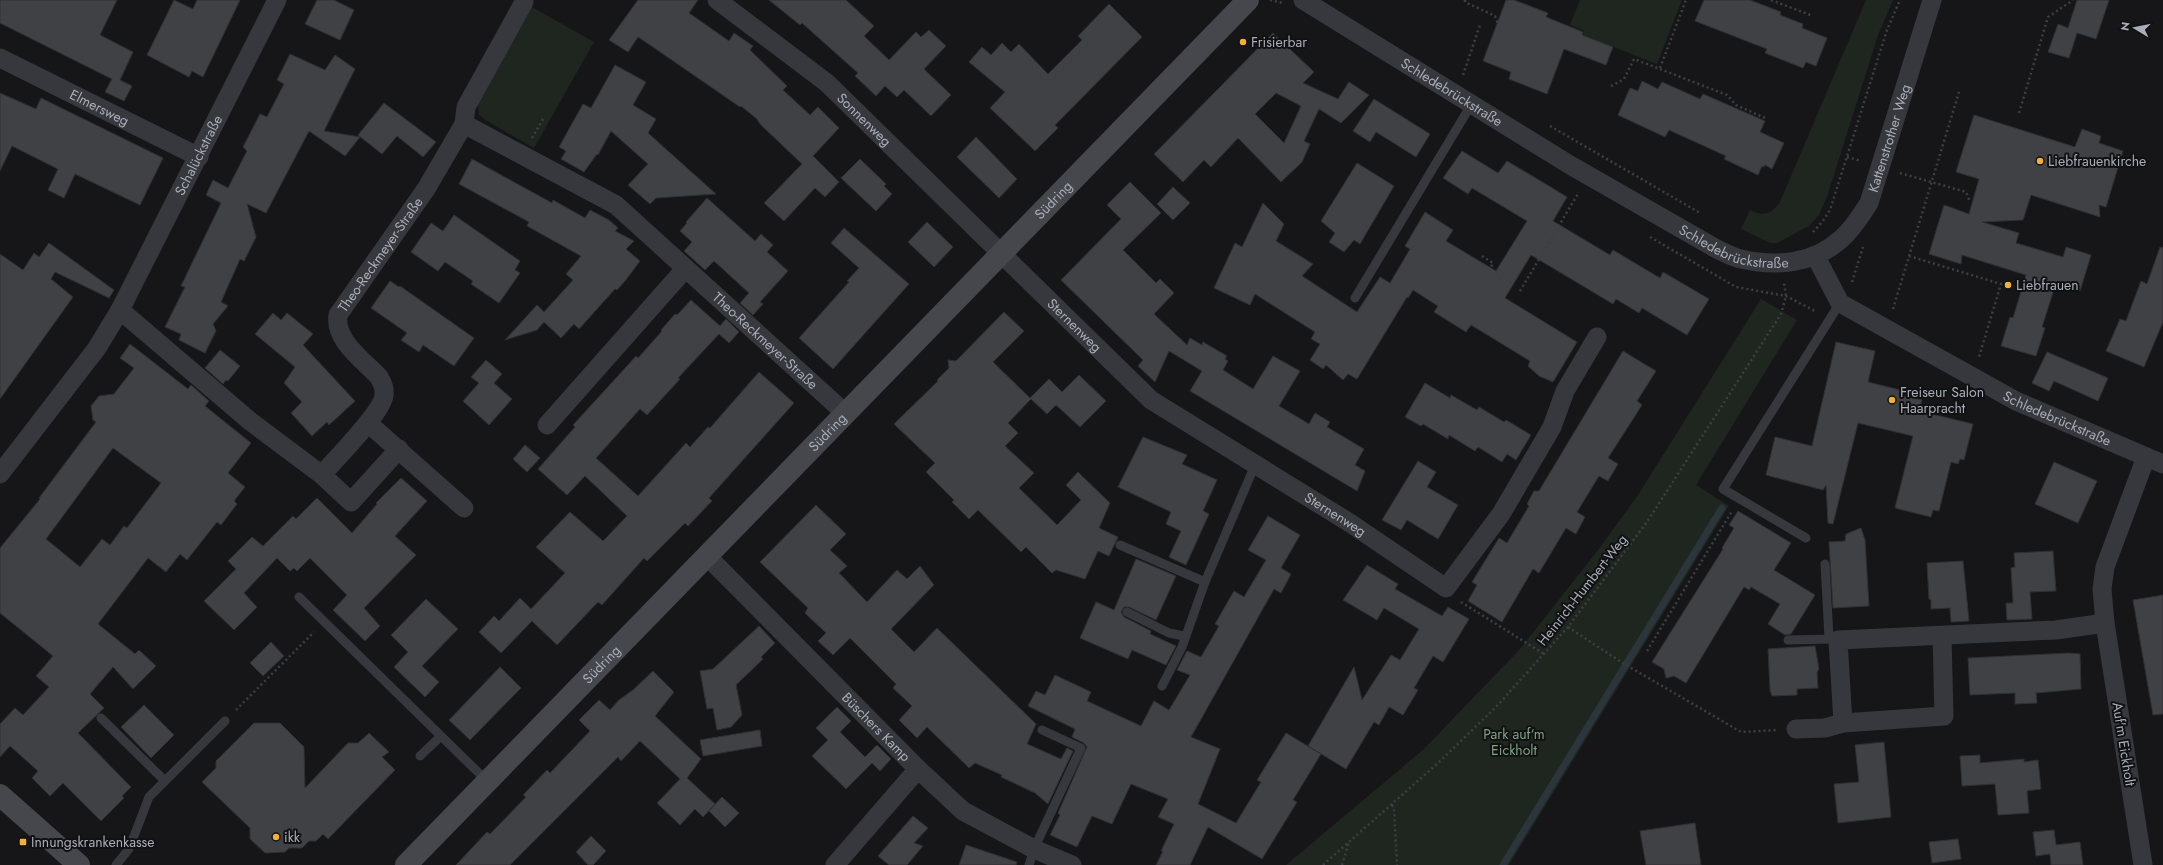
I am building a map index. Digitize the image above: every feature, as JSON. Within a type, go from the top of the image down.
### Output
[{"type":"street","name":"Schalückstraße","points":[[0,474],[97,348],[120,310],[199,157],[277,0]]},
{"type":"street","name":"Sonnenweg","points":[[717,0],[828,83],[1002,252]]},
{"type":"street","name":"Südring","points":[[406,865],[706,555],[1248,0]]},
{"type":"street","name":"Schledebrückstraße","points":[[1303,0],[1570,165],[1715,248],[1740,259],[1784,264],[1816,257]]},
{"type":"street","name":"Kattenstrother Weg","points":[[1816,257],[1841,240],[1855,225],[1869,203],[1873,165],[1932,0]]},
{"type":"street","name":"Theo-Reckmeyer-Straße","points":[[322,475],[368,423],[382,404],[385,395],[384,385],[340,336],[336,325],[338,315],[426,189],[464,124],[466,107],[524,2]]},
{"type":"street","name":"Elmersweg","points":[[0,58],[199,157]]},
{"type":"street","name":"Theo-Reckmeyer-Straße","points":[[464,124],[616,206],[845,413]]},
{"type":"street","name":"Sternenweg","points":[[1002,252],[1151,400],[1350,523],[1446,588]]},
{"type":"street","points":[[1816,257],[1835,311]]},
{"type":"street","points":[[547,425],[685,269]]},
{"type":"street","points":[[120,310],[250,421],[322,475],[351,502],[398,449]]},
{"type":"street","name":"Schledebrückstraße","points":[[1835,311],[2016,401],[2155,461]]},
{"type":"street","points":[[1446,588],[1501,514],[1552,427],[1565,391],[1596,337]]},
{"type":"street","points":[[368,423],[464,508]]},
{"type":"street","name":"Auf'm Eickholt","points":[[2143,865],[2105,623],[2102,589],[2105,567],[2155,461]]},
{"type":"street","name":"Büschers Kamp","points":[[706,555],[918,769],[963,811],[1032,857],[1072,865]]},
{"type":"street","points":[[1843,723],[1834,639],[1942,636],[2056,630],[2105,623]]},
{"type":"street","points":[[1796,729],[1825,728],[1843,723],[1944,716],[1942,636]]},
{"type":"street","points":[[835,865],[918,769]]},
{"type":"street","points":[[0,795],[79,865]]},
{"type":"lane","points":[[1355,298],[1471,104]]},
{"type":"lane","points":[[1806,538],[1723,489],[1835,311]]},
{"type":"lane","points":[[1162,686],[1182,647],[1184,636],[1205,582],[1255,465]]},
{"type":"lane","points":[[1120,545],[1205,582]]},
{"type":"lane","points":[[1788,640],[1834,639],[1825,564]]},
{"type":"lane","points":[[299,597],[487,781]]},
{"type":"lane","points":[[1127,612],[1169,633],[1184,636]]},
{"type":"lane","points":[[101,718],[165,781]]},
{"type":"lane","points":[[116,865],[128,849],[149,797],[225,721]]},
{"type":"lane","points":[[1032,857],[1081,748],[1042,730]]},
{"type":"lane","points":[[420,756],[441,736]]},
{"type":"path","points":[[1465,0],[1465,2],[1495,16],[1502,34]]},
{"type":"path","points":[[1660,68],[1686,0]]},
{"type":"path","points":[[1770,0],[1813,16]]},
{"type":"path","points":[[1823,221],[1830,210],[1887,30],[1900,0]]},
{"type":"path","points":[[2019,113],[2048,17],[2073,0]]},
{"type":"path","points":[[1463,75],[1480,25]]},
{"type":"path","points":[[1611,86],[1624,79],[1634,59],[1727,95],[1736,105],[1765,118]]},
{"type":"path","points":[[1892,310],[1959,92]]},
{"type":"path","points":[[1847,156],[1966,192],[1970,202]]},
{"type":"path","points":[[1520,291],[1580,190]]},
{"type":"path","points":[[1851,287],[1861,253]]},
{"type":"path","points":[[1482,256],[1493,263],[1489,270],[1499,276],[1502,281]]},
{"type":"path","points":[[1909,256],[2001,284],[1977,363]]},
{"type":"path","name":"Heinrich-Humbert-Weg","points":[[1323,865],[1392,805],[1496,707],[1568,627],[1647,522],[1781,314],[1786,296],[1784,277]]},
{"type":"path","points":[[1786,296],[1835,311]]},
{"type":"path","points":[[1647,651],[1739,499]]},
{"type":"path","points":[[1446,588],[1452,596],[1544,654]]},
{"type":"path","points":[[225,721],[325,622]]},
{"type":"path","points":[[1568,627],[1621,662],[1741,732],[1796,729]]},
{"type":"path","points":[[1392,805],[1394,808],[1397,865]]},
{"type":"path","points":[[1342,865],[1349,842]]},
{"type":"green space","points":[[1580,0],[1682,0],[1657,64],[1583,35],[1584,31],[1570,25]]},
{"type":"green space","points":[[1866,0],[1893,0],[1878,35],[1827,197],[1819,215],[1809,226],[1777,243],[1770,243],[1741,229],[1750,210],[1763,214],[1767,213],[1774,209],[1780,202]]},
{"type":"green space","points":[[530,6],[594,42],[534,148],[479,115],[478,103]]},
{"type":"green space","name":"Park auf‘m Eickholt","points":[[1761,299],[1797,320],[1696,485],[1729,506],[1509,865],[1286,865],[1424,749],[1520,649],[1598,550],[1638,495]]},
{"type":"building","points":[[0,0],[117,0],[100,35],[133,52],[120,80],[132,86],[124,101],[105,92],[112,79],[0,23]]},
{"type":"building","points":[[174,0],[193,9],[197,0],[240,0],[203,77],[192,71],[189,77],[147,55]]},
{"type":"building","points":[[317,0],[334,0],[354,10],[340,40],[305,24]]},
{"type":"building","points":[[638,0],[698,0],[689,13],[729,41],[734,33],[753,46],[750,50],[787,86],[783,90],[810,115],[818,107],[839,128],[813,156],[839,182],[825,197],[815,188],[784,221],[764,203],[802,164],[760,124],[757,119],[741,106],[740,107],[638,37],[628,52],[609,40]]},
{"type":"building","points":[[769,0],[846,0],[874,26],[864,36],[889,60],[916,32],[921,37],[929,30],[946,46],[924,69],[951,95],[931,116],[904,90],[897,97],[885,86],[876,96],[855,76],[858,73],[802,23],[800,25]]},
{"type":"building","points":[[1506,0],[1514,0],[1548,13],[1546,17],[1583,32],[1582,35],[1613,47],[1606,65],[1564,49],[1547,94],[1509,79],[1511,72],[1483,61]]},
{"type":"building","points":[[1704,0],[1750,0],[1781,12],[1780,15],[1803,24],[1802,28],[1827,38],[1816,66],[1806,62],[1803,68],[1765,53],[1767,49],[1695,21]]},
{"type":"building","points":[[2077,0],[2109,0],[2096,39],[2077,33],[2069,58],[2048,52],[2058,24],[2068,28]]},
{"type":"building","points":[[1109,4],[1142,37],[1055,125],[1058,128],[1035,151],[990,108],[1005,92],[969,62],[982,47],[991,55],[1002,43],[1011,52],[1019,44],[1048,74],[1082,40],[1078,36]]},
{"type":"building","points":[[1273,33],[1314,72],[1303,83],[1338,99],[1349,82],[1369,95],[1341,123],[1319,109],[1304,141],[1310,144],[1302,162],[1281,182],[1238,138],[1211,167],[1204,160],[1183,182],[1154,154]],"holes":[[[1276,93],[1301,106],[1284,143],[1255,114]]]},
{"type":"building","points":[[290,54],[325,70],[335,55],[355,69],[324,131],[360,137],[345,156],[309,131],[266,213],[247,204],[256,237],[244,261],[240,259],[221,302],[228,306],[213,324],[216,331],[205,353],[179,340],[181,334],[165,327],[185,287],[181,286],[221,203],[206,195],[213,180],[228,188],[247,151],[243,147],[260,114],[267,117],[284,84],[277,80]]},
{"type":"building","points":[[615,65],[646,82],[633,105],[656,119],[648,133],[716,194],[656,198],[650,204],[628,185],[648,164],[611,131],[598,155],[597,154],[584,172],[561,159],[566,151],[559,147],[583,104],[591,108]]},
{"type":"building","points":[[1642,81],[1658,89],[1662,82],[1700,99],[1703,94],[1765,121],[1760,132],[1784,143],[1772,169],[1765,165],[1764,167],[1762,166],[1758,175],[1724,159],[1726,156],[1669,130],[1665,137],[1618,115],[1630,88],[1638,91]]},
{"type":"building","points":[[0,93],[36,109],[41,98],[163,158],[140,205],[75,174],[64,198],[48,190],[58,169],[12,146],[0,171]]},
{"type":"building","points":[[1374,99],[1430,134],[1416,157],[1376,132],[1370,142],[1353,131]]},
{"type":"building","points":[[384,103],[436,142],[423,157],[397,136],[382,154],[358,135]]},
{"type":"building","points":[[1974,115],[2075,147],[2082,129],[2101,136],[2099,143],[2123,151],[2106,207],[2099,205],[2100,217],[2031,195],[2023,220],[1982,222],[2019,233],[2016,243],[2063,257],[2066,247],[2091,255],[2080,291],[2056,283],[2042,327],[2045,328],[2036,356],[2001,346],[2010,317],[2013,318],[2026,275],[1962,255],[1961,264],[1929,254],[1944,205],[1969,214],[1979,179],[1956,172]]},
{"type":"building","points":[[976,137],[1017,179],[999,198],[957,157]]},
{"type":"building","points":[[1462,151],[1498,173],[1507,161],[1549,186],[1567,197],[1553,221],[1610,255],[1613,250],[1660,278],[1663,272],[1709,299],[1687,335],[1642,308],[1639,313],[1616,299],[1613,304],[1531,255],[1505,298],[1577,342],[1553,382],[1539,376],[1528,366],[1530,361],[1471,325],[1466,332],[1434,312],[1438,306],[1413,290],[1408,298],[1407,297],[1357,379],[1348,374],[1343,380],[1326,365],[1323,369],[1310,360],[1320,344],[1311,339],[1315,332],[1255,294],[1250,305],[1214,288],[1235,243],[1242,247],[1263,203],[1284,224],[1276,241],[1313,264],[1302,276],[1357,312],[1380,277],[1390,283],[1410,249],[1405,246],[1425,212],[1453,230],[1446,241],[1496,271],[1527,221],[1472,188],[1468,194],[1443,178]]},
{"type":"building","points":[[472,159],[552,203],[553,200],[585,218],[590,210],[609,220],[618,228],[615,231],[634,241],[626,249],[640,261],[617,290],[615,289],[579,329],[574,324],[561,338],[544,322],[537,330],[505,340],[537,305],[544,312],[573,280],[566,274],[581,256],[527,226],[529,222],[459,184]]},
{"type":"building","points":[[860,159],[886,184],[884,186],[892,194],[876,211],[841,178]]},
{"type":"building","points":[[1357,163],[1394,186],[1360,244],[1354,240],[1344,252],[1329,242],[1335,233],[1321,221]]},
{"type":"building","points":[[1130,182],[1161,213],[1123,250],[1156,283],[1160,279],[1174,293],[1154,314],[1187,345],[1190,338],[1202,345],[1203,342],[1227,356],[1225,359],[1228,361],[1223,370],[1253,389],[1273,356],[1300,371],[1279,406],[1309,424],[1315,413],[1330,422],[1327,427],[1364,449],[1355,465],[1365,471],[1357,491],[1190,391],[1202,371],[1169,351],[1155,382],[1138,366],[1143,360],[1061,280],[1121,219],[1107,205]]},
{"type":"building","points":[[1173,187],[1190,203],[1173,220],[1157,204]]},
{"type":"building","points":[[707,198],[755,241],[761,234],[773,245],[767,252],[788,271],[760,302],[763,304],[753,315],[740,303],[749,293],[714,261],[705,270],[684,251],[692,242],[680,231]]},
{"type":"building","points":[[454,215],[520,261],[515,270],[520,273],[499,303],[471,284],[473,281],[445,262],[438,271],[411,252],[431,223],[443,231]]},
{"type":"building","points":[[927,222],[953,247],[934,267],[908,242]]},
{"type":"building","points":[[844,228],[909,284],[833,369],[799,338],[849,282],[847,281],[859,268],[831,243]]},
{"type":"building","points":[[49,243],[114,290],[109,298],[55,272],[51,279],[73,297],[0,399],[0,254],[23,270],[34,253],[39,257]]},
{"type":"building","points":[[2160,247],[2163,248],[2163,322],[2144,367],[2106,351],[2120,319],[2126,321],[2141,281],[2147,284]]},
{"type":"building","points":[[390,281],[399,287],[400,286],[474,338],[454,366],[423,345],[419,352],[401,340],[407,333],[371,308]]},
{"type":"building","points":[[691,300],[720,326],[726,319],[739,332],[729,343],[719,334],[678,378],[680,379],[647,415],[640,409],[596,458],[638,496],[686,443],[690,447],[708,427],[710,428],[759,372],[794,403],[709,498],[712,501],[688,526],[685,523],[647,561],[644,558],[602,605],[598,602],[557,645],[532,621],[501,653],[479,632],[494,616],[499,621],[520,598],[531,609],[565,573],[536,547],[570,512],[603,541],[627,516],[585,476],[567,495],[538,469],[575,427],[573,425],[636,356],[638,358],[675,314],[677,315]]},
{"type":"building","points":[[1004,312],[1024,331],[993,362],[1030,398],[1049,379],[1062,392],[1079,375],[1106,401],[1080,427],[1056,405],[1047,414],[1031,399],[1008,423],[1018,433],[1005,446],[1034,473],[1019,488],[1057,525],[1081,500],[1066,485],[1078,472],[1110,503],[1099,528],[1118,537],[1109,556],[1098,551],[1085,579],[1056,570],[1052,573],[1026,547],[1021,552],[978,510],[969,519],[952,502],[954,500],[926,472],[935,463],[894,424],[938,381],[937,380],[949,368],[948,360],[956,361]]},
{"type":"building","points":[[273,313],[281,320],[287,313],[313,334],[303,345],[355,401],[329,425],[327,422],[312,436],[291,413],[302,402],[284,383],[295,367],[255,334]]},
{"type":"building","points":[[1836,342],[1875,351],[1868,382],[1900,390],[1899,395],[1922,400],[1919,411],[1973,424],[1964,460],[1960,459],[1958,464],[1951,462],[1939,511],[1933,510],[1931,517],[1895,508],[1913,436],[1858,423],[1833,524],[1828,523],[1826,485],[1823,490],[1766,475],[1775,437],[1812,446]]},
{"type":"building","points":[[130,344],[188,389],[191,385],[209,401],[205,406],[251,443],[228,473],[245,487],[234,501],[237,504],[221,525],[217,522],[187,560],[180,554],[166,572],[148,558],[98,624],[135,654],[139,650],[156,666],[133,689],[113,667],[90,694],[104,708],[78,733],[131,787],[122,796],[124,798],[101,821],[63,783],[50,796],[32,778],[38,771],[10,746],[0,757],[0,724],[15,708],[23,715],[49,687],[36,676],[53,656],[0,613],[0,548],[40,499],[39,498],[96,422],[93,420],[91,406],[99,396],[114,394],[134,368],[120,358]],"holes":[[[113,448],[161,483],[127,528],[124,526],[110,545],[102,539],[80,567],[46,539]]]},
{"type":"building","points":[[220,350],[240,366],[228,381],[226,380],[223,384],[205,368]]},
{"type":"building","points":[[1623,351],[1656,371],[1637,401],[1642,405],[1608,458],[1618,464],[1608,481],[1599,476],[1577,512],[1585,517],[1576,534],[1566,528],[1539,573],[1533,569],[1502,622],[1468,601],[1477,585],[1472,582],[1499,538],[1507,543],[1529,506],[1527,504],[1534,491],[1539,491]]},
{"type":"building","points":[[2047,352],[2108,378],[2098,401],[2054,381],[2049,391],[2032,383]]},
{"type":"building","points":[[486,360],[502,374],[494,383],[512,399],[489,425],[463,401],[479,383],[471,377]]},
{"type":"building","points":[[1425,383],[1450,398],[1451,395],[1477,410],[1479,407],[1504,422],[1506,420],[1531,435],[1516,460],[1507,454],[1502,462],[1478,447],[1475,451],[1449,435],[1448,439],[1423,424],[1421,426],[1405,417]]},
{"type":"building","points":[[1143,437],[1187,455],[1182,464],[1217,480],[1203,511],[1209,514],[1186,565],[1169,557],[1181,531],[1166,524],[1171,512],[1118,487]]},
{"type":"building","points":[[525,445],[540,458],[527,472],[513,459]]},
{"type":"building","points":[[1418,461],[1436,472],[1427,487],[1458,505],[1438,539],[1407,520],[1401,530],[1382,520]]},
{"type":"building","points":[[2054,462],[2097,481],[2078,523],[2035,504]]},
{"type":"building","points":[[401,478],[427,501],[395,536],[416,555],[364,608],[380,626],[365,641],[333,610],[347,595],[310,558],[297,571],[294,568],[290,571],[277,558],[244,593],[257,607],[234,630],[204,601],[236,569],[228,561],[252,537],[263,546],[293,516],[296,519],[317,498],[352,533],[377,504],[376,503]]},
{"type":"building","points":[[816,505],[846,534],[830,550],[847,566],[839,573],[867,602],[897,570],[907,579],[920,566],[934,585],[891,629],[914,652],[937,628],[1036,724],[1027,744],[1061,759],[1067,748],[1073,751],[1048,804],[1035,793],[1001,777],[1002,775],[975,763],[969,768],[927,727],[917,738],[899,720],[912,706],[893,688],[896,684],[850,638],[833,655],[818,641],[826,633],[805,613],[808,608],[760,562]]},
{"type":"building","points":[[1738,511],[1791,543],[1774,570],[1815,595],[1791,634],[1785,635],[1768,624],[1780,604],[1751,587],[1749,590],[1744,587],[1686,683],[1674,676],[1666,678],[1664,669],[1652,662],[1723,549],[1722,548],[1734,528],[1729,525]]},
{"type":"building","points":[[1268,516],[1300,535],[1281,568],[1291,574],[1281,593],[1274,589],[1191,737],[1220,749],[1198,804],[1236,823],[1261,782],[1257,780],[1286,733],[1321,754],[1293,800],[1297,802],[1262,859],[1208,827],[1190,865],[1156,865],[1174,824],[1158,817],[1168,799],[1131,784],[1112,824],[1092,816],[1077,847],[1050,835],[1060,815],[1058,813],[1087,747],[1084,743],[1072,737],[1075,729],[1028,706],[1036,691],[1045,695],[1055,675],[1091,692],[1087,701],[1141,726],[1154,701],[1169,710],[1190,675],[1177,670],[1187,651],[1201,657],[1219,626],[1215,624],[1234,591],[1244,597],[1266,560],[1248,550]]},
{"type":"building","points":[[1861,528],[1865,540],[1869,606],[1833,608],[1829,542],[1845,541],[1846,534]]},
{"type":"building","points":[[2053,551],[2056,591],[2030,592],[2032,619],[2007,620],[2006,603],[2013,603],[2011,568],[2015,567],[2014,553]]},
{"type":"building","points":[[1136,559],[1176,576],[1156,620],[1129,607],[1124,607],[1121,612],[1124,617],[1151,631],[1150,634],[1176,646],[1166,665],[1132,650],[1128,659],[1080,638],[1096,602],[1114,610]]},
{"type":"building","points":[[1963,561],[1969,621],[1951,622],[1950,608],[1931,609],[1927,563]]},
{"type":"building","points":[[1367,565],[1398,584],[1395,589],[1442,616],[1448,607],[1469,619],[1443,662],[1433,656],[1414,688],[1418,690],[1403,715],[1389,707],[1379,725],[1374,722],[1346,769],[1308,746],[1354,667],[1362,700],[1391,655],[1400,660],[1419,629],[1384,608],[1377,620],[1343,600]]},
{"type":"building","points":[[2163,595],[2163,714],[2153,715],[2133,600]]},
{"type":"building","points":[[426,599],[458,629],[422,666],[439,682],[425,697],[394,667],[408,652],[391,635]]},
{"type":"building","points":[[759,626],[775,643],[761,657],[763,659],[736,685],[742,715],[731,727],[717,730],[713,708],[707,709],[700,671],[713,669]]},
{"type":"building","points":[[271,642],[284,656],[263,676],[250,663]]},
{"type":"building","points":[[1815,646],[1819,669],[1817,672],[1818,688],[1797,689],[1797,695],[1772,696],[1770,690],[1768,649]]},
{"type":"building","points":[[2069,653],[2080,654],[2081,689],[2036,693],[2037,703],[2015,704],[2015,693],[1970,695],[1968,658]]},
{"type":"building","points":[[500,667],[521,688],[470,740],[449,720]]},
{"type":"building","points":[[653,671],[674,692],[655,716],[701,759],[687,778],[715,804],[703,817],[695,809],[680,825],[657,803],[680,779],[640,741],[621,761],[618,757],[510,865],[456,865],[487,832],[490,834],[526,797],[523,795],[547,770],[550,773],[590,731],[579,720],[599,700],[610,710],[619,700],[633,690]]},
{"type":"building","points":[[144,705],[174,735],[151,758],[121,727]]},
{"type":"building","points":[[837,707],[851,721],[840,732],[865,757],[877,745],[891,759],[880,771],[872,763],[846,789],[812,756],[828,740],[816,728]]},
{"type":"building","points":[[254,723],[280,723],[304,747],[305,788],[348,743],[358,743],[369,733],[389,752],[382,757],[395,770],[328,839],[323,834],[316,841],[309,841],[302,848],[289,848],[285,852],[265,853],[250,839],[250,828],[202,782],[216,768],[216,761]]},
{"type":"building","points":[[760,730],[762,746],[703,756],[700,740]]},
{"type":"building","points":[[1884,742],[1891,817],[1838,823],[1834,784],[1859,782],[1855,745]]},
{"type":"building","points":[[1980,755],[1980,763],[2024,759],[2024,762],[2038,760],[2041,789],[2027,791],[2029,813],[1998,815],[1995,784],[1962,786],[1960,756]]},
{"type":"building","points":[[722,797],[739,813],[725,827],[709,811]]},
{"type":"building","points":[[913,816],[928,828],[914,843],[923,846],[907,865],[889,865],[878,856]]},
{"type":"building","points":[[1695,823],[1701,865],[1646,865],[1640,831]]},
{"type":"building","points":[[2054,830],[2056,845],[2080,842],[2083,865],[2051,865],[2050,854],[2036,856],[2033,832]]},
{"type":"building","points":[[591,836],[606,851],[593,865],[588,865],[576,852]]},
{"type":"building","points":[[1958,839],[1961,859],[1932,863],[1929,842]]},
{"type":"building","points":[[966,845],[1017,862],[1016,865],[959,865]]},
{"type":"waterway","points":[[1503,865],[1722,508]]},
{"type":"place","name":"Frisierbar","points":[[1243,42]]},
{"type":"place","name":"Liebfrauenkirche","points":[[2040,161]]},
{"type":"place","name":"Liebfrauen","points":[[2008,285]]},
{"type":"place","name":"Freiseur Salon Haarpracht","points":[[1892,400]]},
{"type":"place","name":"ikk","points":[[276,837]]},
{"type":"place","name":"Innungskrankenkasse","points":[[23,842]]}]
